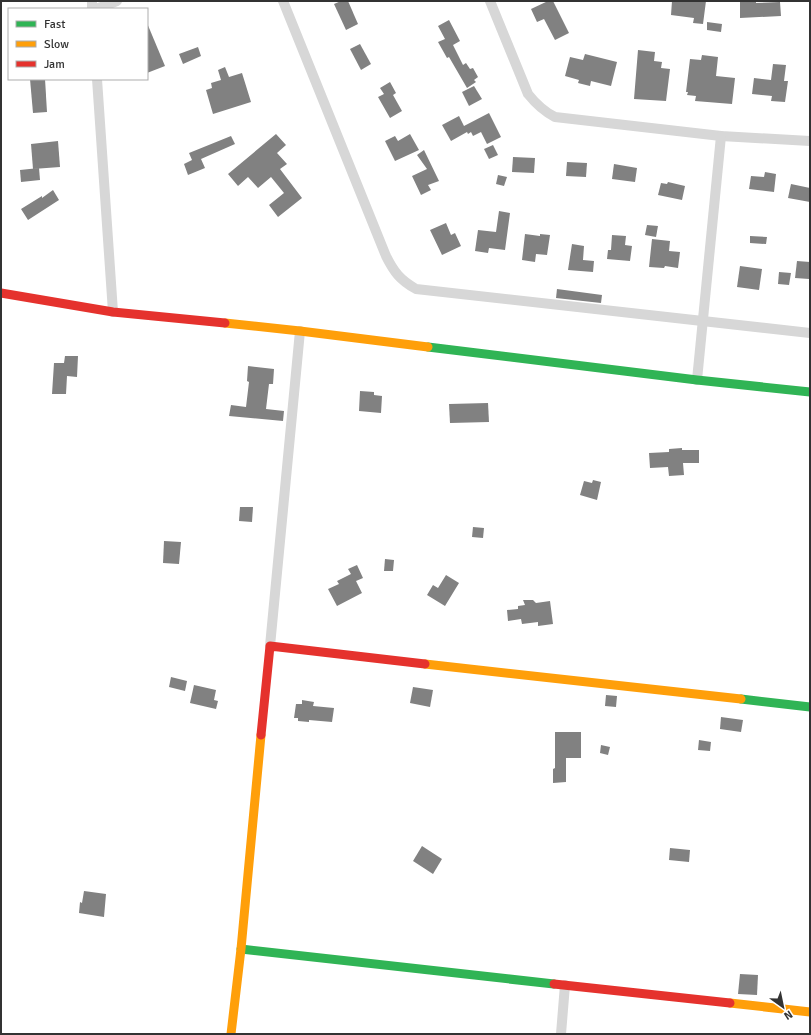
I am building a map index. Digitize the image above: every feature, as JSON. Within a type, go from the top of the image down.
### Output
[{"type":"street","points":[[99,8],[117,1]]},
{"type":"street","points":[[283,1],[386,256],[394,272],[403,282],[416,289],[810,333]]},
{"type":"street","points":[[490,1],[528,94],[535,104],[544,112],[555,117],[721,136],[810,141]]},
{"type":"street","points":[[97,80],[113,312]]},
{"type":"street","points":[[697,380],[721,136]]},
{"type":"street","points":[[1,293],[113,312],[300,331],[697,380],[810,392]]},
{"type":"street","points":[[231,1034],[241,950],[300,331]]},
{"type":"street","points":[[270,646],[810,707]]},
{"type":"street","points":[[241,950],[810,1012]]},
{"type":"street","points":[[561,1034],[565,985]]},
{"type":"building","points":[[341,1],[348,1],[358,24],[346,30],[334,4]]},
{"type":"building","points":[[548,1],[553,1],[569,33],[555,40],[544,19],[537,22],[531,9]]},
{"type":"building","points":[[672,1],[706,1],[703,24],[693,23],[694,18],[671,15]]},
{"type":"building","points":[[740,1],[756,1],[756,3],[780,2],[781,16],[740,18]]},
{"type":"building","points":[[449,20],[460,41],[453,45],[463,65],[466,63],[470,69],[473,68],[478,77],[474,80],[476,82],[467,88],[449,57],[447,58],[438,42],[445,39],[438,26]]},
{"type":"building","points":[[707,22],[722,24],[721,32],[707,30]]},
{"type":"building","points":[[148,25],[165,66],[148,73]]},
{"type":"building","points":[[360,44],[371,64],[361,70],[350,49]]},
{"type":"building","points":[[198,47],[201,56],[183,64],[179,54]]},
{"type":"building","points":[[638,50],[655,52],[654,61],[662,62],[661,68],[670,69],[666,101],[634,99]]},
{"type":"building","points":[[585,54],[617,62],[611,86],[591,81],[590,86],[578,83],[579,80],[565,76],[570,57],[583,60]]},
{"type":"building","points":[[702,55],[718,57],[716,76],[735,78],[732,104],[695,101],[696,96],[687,95],[688,92],[686,92],[690,59],[701,60]]},
{"type":"building","points":[[773,64],[786,65],[784,81],[788,81],[785,102],[771,101],[772,96],[752,94],[754,78],[771,80]]},
{"type":"building","points":[[225,67],[229,77],[242,73],[251,102],[213,114],[206,90],[212,88],[211,83],[221,80],[218,70]]},
{"type":"building","points":[[30,80],[45,80],[47,112],[33,113]]},
{"type":"building","points":[[390,82],[396,93],[393,95],[402,111],[390,118],[378,97],[384,94],[380,88]]},
{"type":"building","points":[[474,86],[482,99],[469,106],[462,92]]},
{"type":"building","points":[[489,113],[501,137],[487,144],[481,132],[473,136],[471,132],[468,134],[467,132],[451,141],[442,125],[459,116],[464,126]]},
{"type":"building","points":[[276,134],[286,145],[277,153],[287,164],[280,169],[302,198],[278,217],[269,205],[284,193],[271,177],[258,188],[248,177],[238,186],[228,174]]},
{"type":"building","points":[[410,134],[419,150],[395,161],[385,141],[395,136],[398,141]]},
{"type":"building","points":[[231,136],[235,144],[201,159],[205,168],[188,175],[184,164],[192,160],[189,153]]},
{"type":"building","points":[[58,141],[60,167],[33,169],[31,144]]},
{"type":"building","points":[[493,145],[498,155],[489,159],[484,149]]},
{"type":"building","points":[[424,150],[439,181],[428,185],[431,190],[421,195],[412,176],[427,169],[417,155]]},
{"type":"building","points":[[513,157],[535,158],[534,173],[512,172]]},
{"type":"building","points":[[567,162],[587,163],[586,177],[566,176]]},
{"type":"building","points":[[614,164],[637,168],[635,182],[612,179]]},
{"type":"building","points":[[39,168],[40,180],[21,182],[20,170]]},
{"type":"building","points":[[765,172],[776,174],[774,192],[749,189],[751,176],[764,177]]},
{"type":"building","points":[[498,175],[507,177],[504,186],[496,184]]},
{"type":"building","points":[[668,182],[685,186],[682,200],[658,195],[661,183],[667,184]]},
{"type":"building","points":[[791,184],[810,188],[810,202],[788,198]]},
{"type":"building","points":[[53,190],[59,200],[28,220],[21,209],[42,196],[42,198]]},
{"type":"building","points":[[499,211],[510,213],[505,250],[489,248],[488,253],[475,251],[478,230],[496,232]]},
{"type":"building","points":[[446,223],[451,235],[455,233],[461,246],[442,255],[430,230]]},
{"type":"building","points":[[647,225],[658,226],[656,237],[645,235]]},
{"type":"building","points":[[525,234],[540,236],[540,234],[550,235],[547,255],[536,254],[535,262],[522,260]]},
{"type":"building","points":[[612,235],[626,236],[625,245],[632,246],[630,261],[607,259],[608,250],[611,250]]},
{"type":"building","points":[[750,236],[767,237],[766,244],[750,243]]},
{"type":"building","points":[[652,239],[670,241],[669,251],[680,252],[678,268],[665,266],[664,268],[649,267]]},
{"type":"building","points":[[572,244],[584,246],[583,260],[594,261],[593,272],[568,270]]},
{"type":"building","points":[[797,261],[810,262],[809,279],[795,278]]},
{"type":"building","points":[[740,266],[762,269],[759,290],[737,287]]},
{"type":"building","points":[[779,272],[791,273],[789,285],[778,284]]},
{"type":"building","points":[[557,289],[602,295],[601,303],[556,298]]},
{"type":"building","points":[[65,356],[78,356],[77,377],[67,376],[66,394],[52,394],[54,363],[64,363]]},
{"type":"building","points":[[248,366],[274,369],[273,384],[269,384],[266,409],[284,411],[283,421],[229,416],[231,405],[246,407],[249,382],[247,381]]},
{"type":"building","points":[[360,391],[374,392],[374,395],[382,396],[381,413],[359,411]]},
{"type":"building","points":[[488,403],[489,422],[450,423],[449,404]]},
{"type":"building","points":[[682,448],[682,450],[699,450],[699,463],[683,463],[684,475],[669,476],[668,467],[650,468],[649,453],[669,452],[669,449]]},
{"type":"building","points":[[593,480],[601,482],[597,500],[580,495],[584,481],[592,483]]},
{"type":"building","points":[[240,507],[253,507],[252,522],[239,521]]},
{"type":"building","points":[[473,527],[484,528],[483,538],[472,537]]},
{"type":"building","points":[[164,541],[181,542],[179,564],[163,563]]},
{"type":"building","points":[[385,559],[394,560],[393,571],[384,571]]},
{"type":"building","points":[[357,565],[363,578],[356,581],[362,593],[337,606],[328,589],[339,584],[337,581],[351,574],[348,569]]},
{"type":"building","points":[[446,575],[459,583],[445,606],[427,595],[433,585],[438,588]]},
{"type":"building","points":[[523,600],[533,600],[536,603],[550,601],[553,624],[538,626],[538,622],[522,624],[521,619],[508,621],[507,610],[518,609],[518,606],[525,605]]},
{"type":"building","points":[[171,677],[187,681],[185,691],[169,687]]},
{"type":"building","points":[[194,685],[216,690],[214,700],[218,701],[216,709],[190,703]]},
{"type":"building","points":[[413,687],[433,690],[430,707],[410,703]]},
{"type":"building","points":[[606,695],[617,696],[616,707],[605,706]]},
{"type":"building","points":[[302,700],[314,702],[313,706],[334,708],[332,722],[309,720],[309,722],[298,721],[298,718],[294,718],[296,704],[302,704]]},
{"type":"building","points":[[721,717],[743,720],[741,732],[720,729]]},
{"type":"building","points":[[555,732],[581,732],[581,758],[566,758],[566,782],[553,783],[553,769],[555,768]]},
{"type":"building","points":[[699,740],[711,742],[710,751],[698,750]]},
{"type":"building","points":[[601,745],[610,747],[608,755],[600,753]]},
{"type":"building","points":[[422,846],[442,859],[433,874],[413,861]]},
{"type":"building","points":[[670,848],[690,850],[689,862],[669,860]]},
{"type":"building","points":[[84,891],[106,894],[104,917],[79,913],[80,902],[82,903]]},
{"type":"building","points":[[740,974],[758,975],[757,995],[738,994]]},
{"type":"traffic: fast","points":[[428,347],[697,380],[810,392]]},
{"type":"traffic: fast","points":[[741,699],[810,707]]},
{"type":"traffic: fast","points":[[241,949],[554,984]]},
{"type":"traffic: slow","points":[[225,323],[428,347]]},
{"type":"traffic: slow","points":[[425,664],[741,699]]},
{"type":"traffic: slow","points":[[231,1034],[241,949],[261,735]]},
{"type":"traffic: slow","points":[[730,1003],[810,1012]]},
{"type":"traffic: jam","points":[[1,293],[113,312],[225,323]]},
{"type":"traffic: jam","points":[[261,735],[270,646],[425,664]]},
{"type":"traffic: jam","points":[[554,984],[730,1003]]}]
